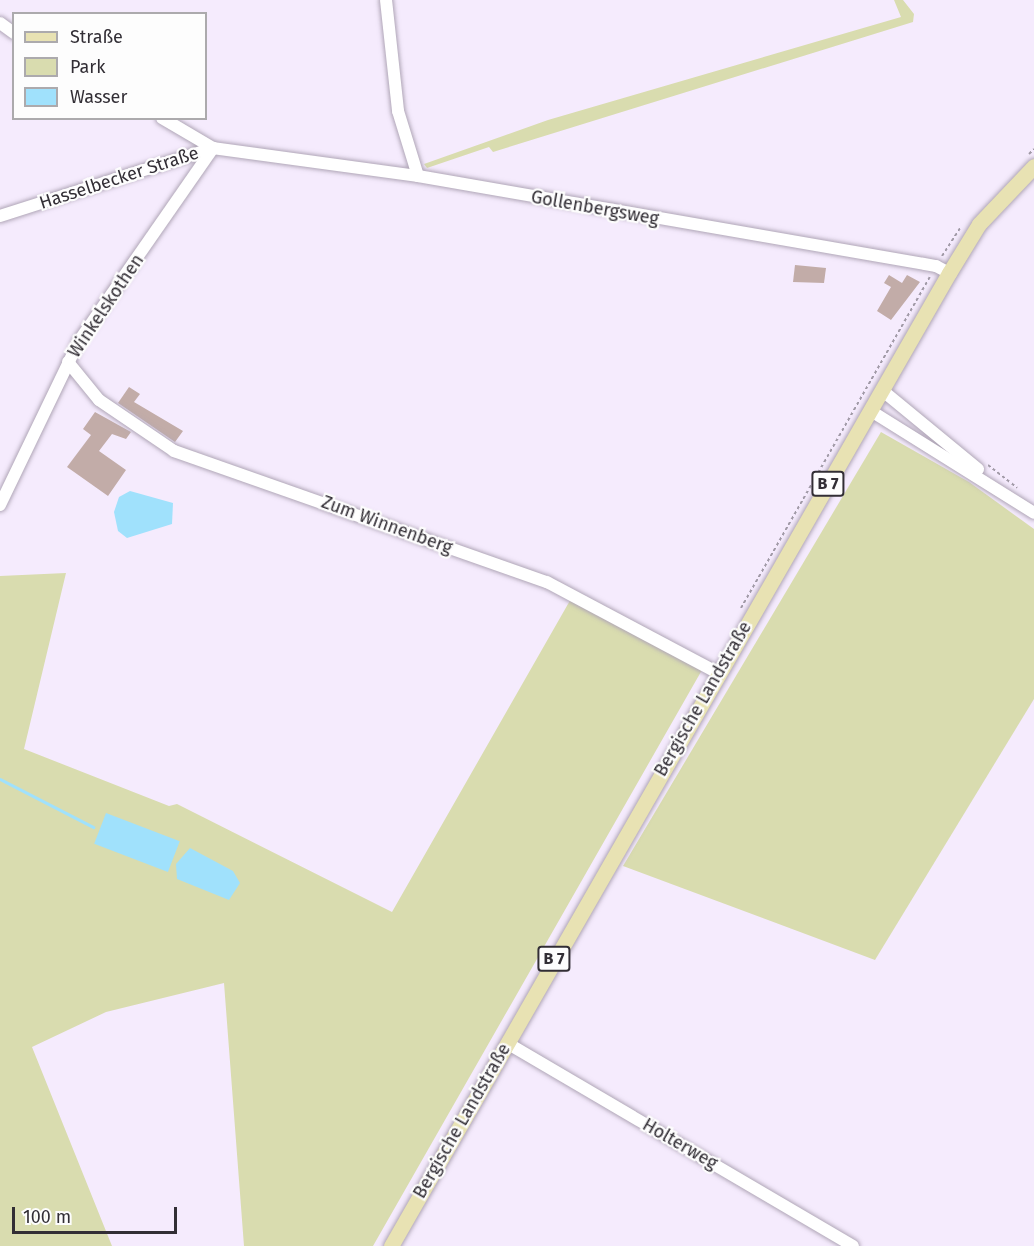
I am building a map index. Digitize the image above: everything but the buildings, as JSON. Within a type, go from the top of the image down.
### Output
[{"type":"main road","name":"Bergische Landstraße","points":[[391,1246],[949,273],[979,224],[1034,166]]},
{"type":"street","points":[[386,0],[398,111],[418,176]]},
{"type":"street","points":[[165,120],[213,148]]},
{"type":"street","name":"Hasselbecker Straße","points":[[0,216],[213,148],[418,176]]},
{"type":"street","name":"Winkelskothen","points":[[0,506],[68,362],[213,148]]},
{"type":"street","name":"Gollenbergsweg","points":[[418,176],[936,266],[949,273]]},
{"type":"street","name":"Zum Winnenberg","points":[[68,362],[99,400],[174,451],[548,582],[718,673]]},
{"type":"street","points":[[883,391],[1011,497]]},
{"type":"street","points":[[871,411],[1034,513]]},
{"type":"street","name":"Holterweg","points":[[507,1043],[853,1246]]},
{"type":"green space","points":[[894,0],[903,0],[914,14],[913,22],[493,152],[489,147],[427,168],[424,164],[548,120],[901,17]]},
{"type":"green space","points":[[881,432],[969,482],[1034,529],[1034,699],[875,960],[623,866]]},
{"type":"green space","points":[[66,573],[24,749],[169,806],[177,804],[392,912],[572,597],[702,670],[373,1246],[244,1246],[224,983],[106,1012],[32,1047],[112,1246],[0,1246],[0,576]]},
{"type":"water","points":[[130,491],[173,503],[172,524],[127,538],[118,531],[114,512],[119,497]]},
{"type":"water","points":[[106,813],[180,841],[168,872],[94,844]]},
{"type":"water","points":[[190,848],[233,871],[240,883],[229,900],[177,879],[176,864]]},
{"type":"waterway","points":[[0,779],[93,827]]}]
